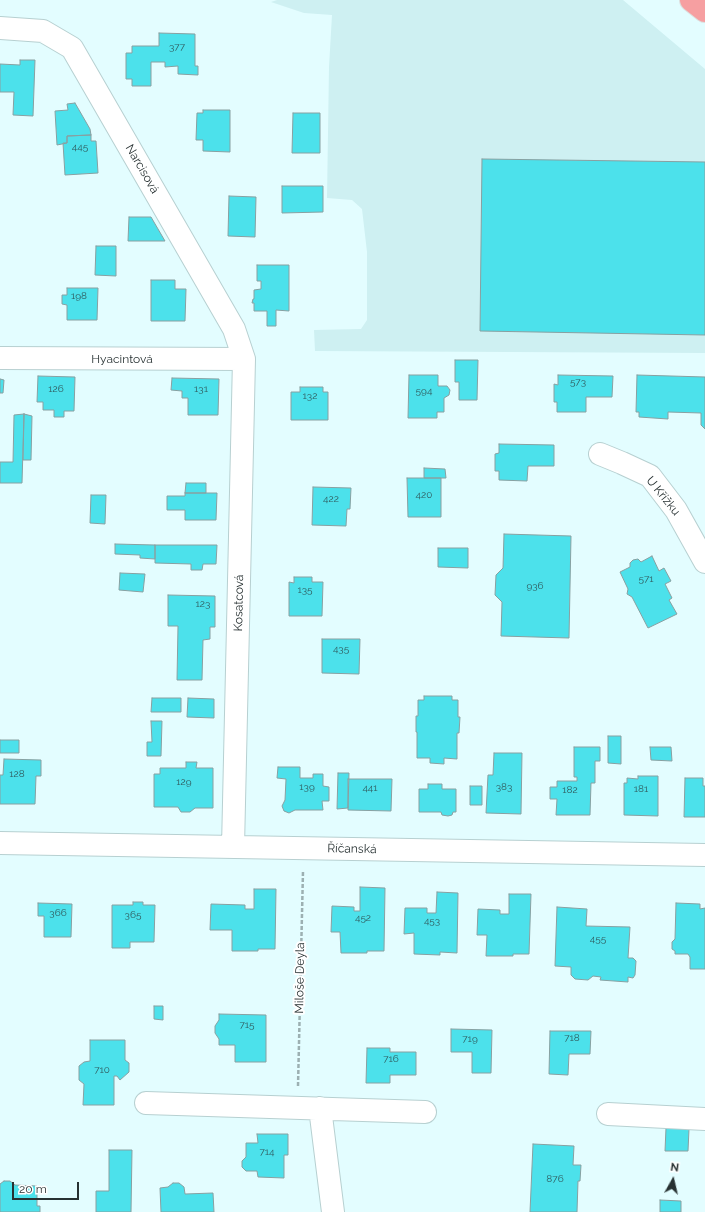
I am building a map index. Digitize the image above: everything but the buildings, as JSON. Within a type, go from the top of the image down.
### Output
[{"type":"highway","points":[[691,0],[705,11]]},
{"type":"street","name":"Narcisová","points":[[0,28],[43,31],[72,48],[234,329],[244,359]]},
{"type":"street","name":"Hyacintová","points":[[0,358],[244,359]]},
{"type":"street","name":"Kosatcová","points":[[233,847],[244,359]]},
{"type":"street","name":"U Křížku","points":[[600,454],[650,476],[676,510],[705,562]]},
{"type":"street","name":"Říčanská","points":[[0,843],[705,855]]},
{"type":"street","points":[[146,1103],[425,1112]]},
{"type":"street","points":[[320,1108],[334,1212]]},
{"type":"street","points":[[608,1114],[705,1119]]},
{"type":"path","name":"Miloše Deyla","points":[[298,1107],[303,848]]},
{"type":"shaded area","points":[[277,0],[623,0],[705,69],[705,353],[315,351],[314,330],[361,329],[367,320],[367,252],[362,209],[352,200],[327,198],[329,67],[332,15],[304,13],[271,2]]}]
